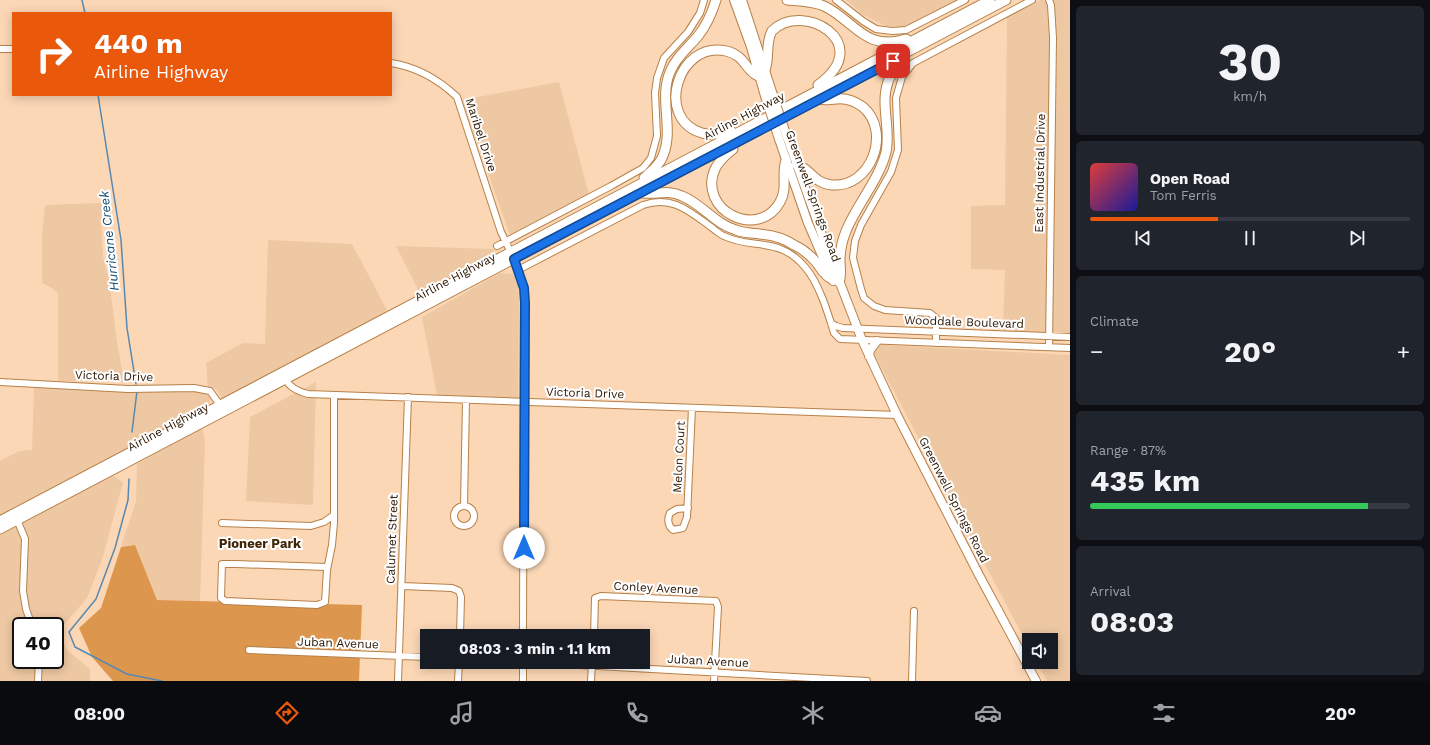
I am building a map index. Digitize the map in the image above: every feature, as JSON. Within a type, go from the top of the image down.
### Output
[{"type":"highway","points":[[643,182],[645,177],[659,163],[666,148],[667,133],[665,93],[669,73],[679,56],[704,28],[712,13],[716,0]]},
{"type":"highway","points":[[787,0],[811,2],[822,5],[857,31],[871,39],[888,42],[906,39],[910,42]]},
{"type":"highway","name":"Airline Highway","points":[[513,255],[642,192],[910,42],[990,0]]},
{"type":"highway","name":"Airline Highway","points":[[817,95],[905,54],[1006,0]]},
{"type":"highway","points":[[786,160],[784,167],[784,192],[781,201],[776,208],[767,215],[756,219],[743,220],[734,217],[725,211],[718,202],[712,182],[718,164],[733,149],[735,139],[731,132],[718,135],[708,135],[698,132],[687,124],[681,117],[676,104],[676,91],[679,78],[687,65],[695,57],[704,52],[716,50],[729,52],[738,56],[753,74],[762,73],[768,63],[767,48],[772,31],[787,17],[800,14],[810,14],[820,17],[829,23],[836,33],[840,43],[840,52],[836,68],[830,76],[816,87],[817,95],[826,101],[838,99],[847,100],[857,103],[865,109],[871,117],[877,140],[874,156],[868,168],[859,177],[842,185],[831,185],[821,182],[811,176],[803,166],[796,164]]},
{"type":"highway","points":[[642,192],[648,194],[665,192],[680,194],[731,229],[740,232],[770,235],[791,243],[808,254],[817,263],[827,277],[836,281],[841,276],[840,256],[844,236],[879,169],[885,153],[887,138],[884,98],[887,83],[891,73],[905,54]]},
{"type":"highway","name":"Airline Highway","points":[[0,530],[16,517],[513,255],[643,182],[735,139]]},
{"type":"highway","name":"Airline Highway","points":[[0,521],[16,517]]},
{"type":"main road","name":"Greenwell Springs Road","points":[[734,0],[762,73]]},
{"type":"main road","name":"Greenwell Springs Road","points":[[742,0],[762,73],[783,138],[796,164],[836,281]]},
{"type":"main road","name":"Greenwell Springs Road","points":[[783,138],[786,160],[808,223],[836,281],[869,356],[897,415],[979,575],[1036,681]]},
{"type":"main road","points":[[869,356],[870,350],[877,341]]},
{"type":"street","name":"Airline Highway","points":[[497,246],[605,190],[643,168],[651,158],[657,136],[655,93],[657,78],[664,58],[688,32],[700,13],[704,0]]},
{"type":"street","points":[[836,0],[876,29],[892,31],[906,30],[965,0]]},
{"type":"street","points":[[951,0],[951,7]]},
{"type":"street","points":[[936,343],[936,318],[930,313],[885,310],[874,306],[864,298],[854,258],[855,241],[861,225],[891,172],[898,150],[896,98],[902,77],[913,63],[1032,0]]},
{"type":"street","name":"East Industrial Drive","points":[[1048,347],[1053,38],[1051,5],[1049,0]]},
{"type":"street","points":[[0,49],[12,50]]},
{"type":"street","name":"Maribel Drive","points":[[392,63],[415,69],[427,74],[457,97],[501,232],[513,255],[524,288],[523,629]]},
{"type":"street","points":[[518,270],[642,205],[653,202],[664,202],[675,204],[686,209],[723,236],[738,241],[771,245],[794,256],[805,267],[816,283],[831,323]]},
{"type":"street","name":"Wooddale Boulevard","points":[[831,323],[836,326],[856,328],[1070,337]]},
{"type":"street","name":"Wooddale Boulevard","points":[[831,323],[834,334],[840,339],[1070,348]]},
{"type":"street","name":"Victoria Drive","points":[[283,376],[291,387],[298,392],[308,394],[897,415]]},
{"type":"street","name":"Victoria Drive","points":[[0,382],[128,388],[194,388],[210,391],[220,409]]},
{"type":"street","points":[[327,567],[222,564],[221,598],[225,601],[317,605],[325,602],[327,567],[332,545],[334,515],[334,394]]},
{"type":"street","name":"Calumet Street","points":[[398,681],[408,397]]},
{"type":"street","points":[[464,506],[466,400]]},
{"type":"street","name":"Melon Court","points":[[688,508],[692,408]]},
{"type":"street","points":[[222,523],[311,526],[324,522],[334,515]]},
{"type":"street","points":[[16,517],[25,539],[23,591],[29,617]]},
{"type":"street","points":[[402,586],[452,588],[459,591],[461,597],[460,629]]},
{"type":"street","name":"Conley Avenue","points":[[594,629],[595,598],[601,596],[716,601],[718,607],[714,673]]},
{"type":"street","points":[[912,681],[914,611]]},
{"type":"street","name":"Juban Avenue","points":[[249,650],[420,658]]},
{"type":"street","name":"Juban Avenue","points":[[650,668],[774,678],[867,681]]},
{"type":"street","points":[[38,681],[39,669]]},
{"type":"street","points":[[458,681],[459,669]]},
{"type":"street","points":[[523,681],[524,669]]},
{"type":"street","points":[[591,681],[592,669]]},
{"type":"street","points":[[714,673],[714,681]]},
{"type":"shaded area","points":[[846,0],[956,0],[904,27],[886,26],[862,14]]},
{"type":"shaded area","points":[[1040,0],[1043,0],[1048,4],[1050,22],[1046,333],[1003,330],[1005,270],[971,269],[971,206],[1005,205],[1007,17]]},
{"type":"shaded area","points":[[1052,0],[1070,0],[1070,333],[1053,332],[1052,317],[1057,39],[1055,13]]},
{"type":"shaded area","points":[[559,82],[589,195],[510,235],[462,100]]},
{"type":"shaded area","points":[[102,203],[101,219],[103,256],[109,280],[124,382],[58,381],[58,294],[54,289],[42,283],[42,235],[45,205]]},
{"type":"shaded area","points":[[268,240],[352,244],[388,312],[222,399],[216,389],[208,388],[206,363],[243,343],[265,344]]},
{"type":"shaded area","points":[[396,246],[493,249],[496,254],[421,295]]},
{"type":"shaded area","points":[[500,273],[513,274],[518,285],[518,398],[437,395],[422,317]]},
{"type":"shaded area","points":[[869,344],[1070,355],[1070,681],[1047,681],[1041,669],[1058,669],[1058,633],[1022,633],[1022,635]]},
{"type":"shaded area","points":[[316,382],[313,505],[246,501],[250,417]]},
{"type":"shaded area","points":[[34,388],[190,391],[205,393],[211,400],[207,407],[0,516],[0,461],[19,451],[32,450]]},
{"type":"shaded area","points":[[202,428],[205,440],[200,601],[157,600],[135,545],[121,546],[136,502],[137,464]]},
{"type":"shaded area","points":[[113,475],[123,483],[102,560],[87,598],[64,625],[64,617],[12,617],[12,669],[64,669],[64,644],[67,650],[90,669],[90,681],[0,681],[0,535]]},
{"type":"shaded area","points":[[135,545],[157,600],[362,605],[359,681],[113,681],[92,657],[79,628],[101,608],[121,547]]},
{"type":"waterway","name":"Hurricane Creek","points":[[82,0],[85,12]]},
{"type":"waterway","name":"Hurricane Creek","points":[[98,96],[121,240],[127,328],[136,384]]},
{"type":"waterway","name":"Hurricane Creek","points":[[132,432],[137,391]]},
{"type":"waterway","name":"Hurricane Creek","points":[[129,479],[128,500],[115,548],[96,599],[69,632],[75,647],[127,674],[162,681]]},
{"type":"district","name":"Pioneer Park","points":[[260,543]]},
{"type":"route","points":[[524,548],[525,303],[524,288],[514,259],[893,61]]}]
